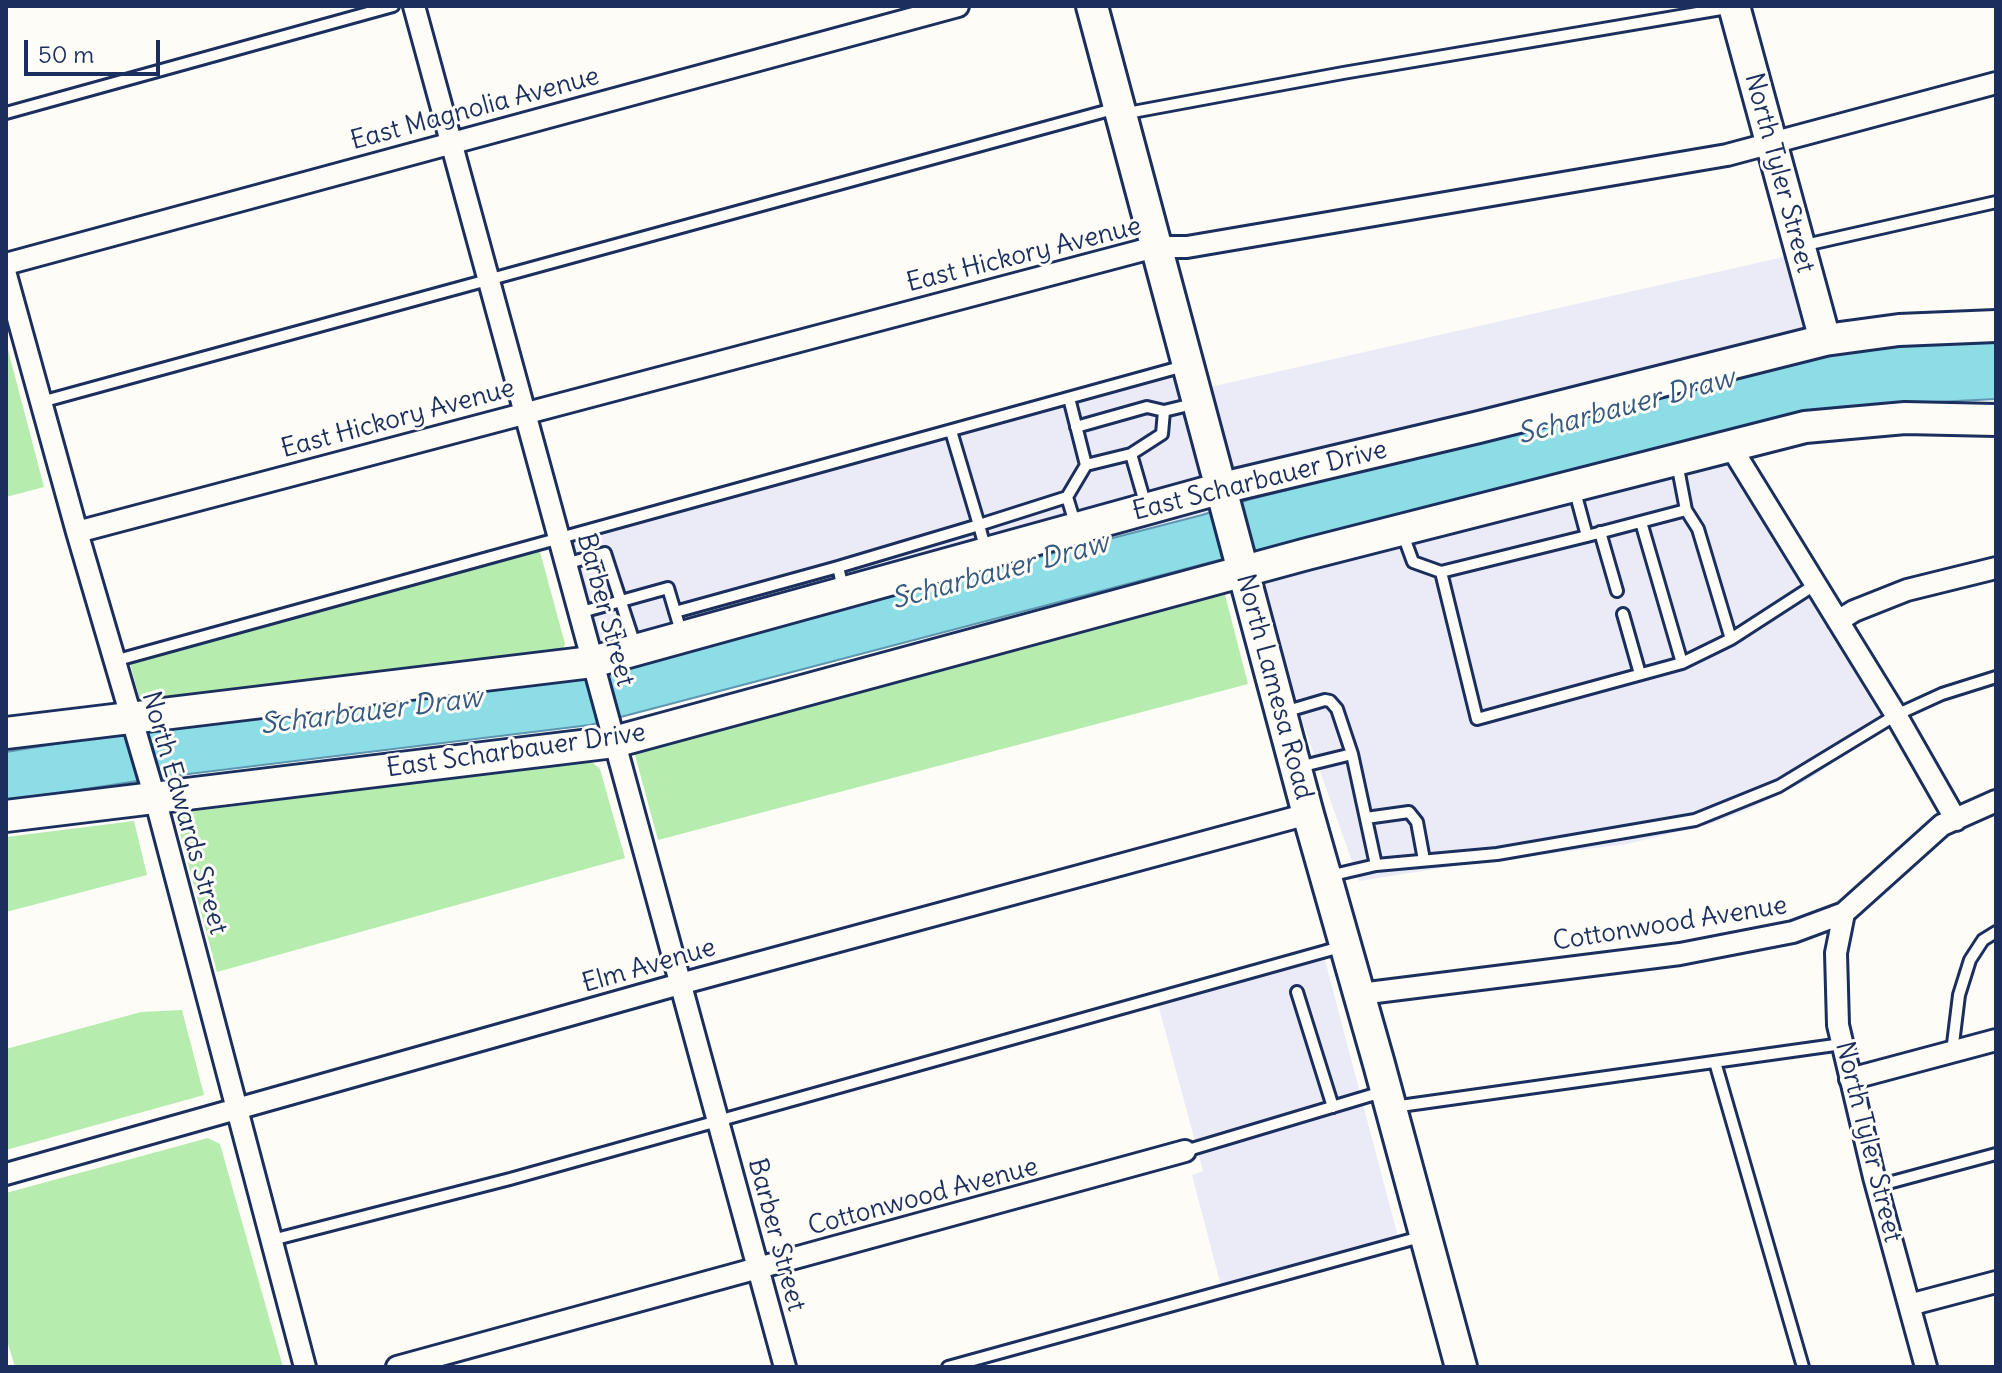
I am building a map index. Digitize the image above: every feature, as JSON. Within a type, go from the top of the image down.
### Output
[{"type":"main road","name":"North Lamesa Road","points":[[1092,6],[1308,814],[1461,1367]]},
{"type":"main road","name":"North Tyler Street","points":[[1734,6],[1825,340]]},
{"type":"main road","name":"East Scharbauer Drive","points":[[6,733],[592,662],[636,650],[679,624],[983,539],[1076,528],[1146,509],[1224,495],[1825,340],[1899,330],[1996,326]]},
{"type":"main road","name":"East Scharbauer Drive","points":[[6,816],[614,742],[1243,568],[1805,427],[1905,418],[1996,420]]},
{"type":"street","name":"Barber Street","points":[[414,6],[785,1367]]},
{"type":"street","name":"East Magnolia Avenue","points":[[6,264],[958,6]]},
{"type":"street","name":"East Hickory Avenue","points":[[77,532],[1155,247],[1187,247],[1727,155],[1996,83]]},
{"type":"street","name":"North Edwards Street","points":[[6,275],[155,798],[305,1367]]},
{"type":"street","points":[[1731,447],[1817,584],[1956,820]]},
{"type":"street","points":[[1838,621],[1854,611],[1907,590],[1996,568]]},
{"type":"street","name":"Cottonwood Avenue","points":[[1360,994],[1680,954],[1793,932],[1844,913],[1942,825],[1996,801]]},
{"type":"street","name":"Elm Avenue","points":[[6,1174],[680,984],[1308,814]]},
{"type":"street","name":"North Tyler Street","points":[[1844,913],[1836,953],[1838,1025],[1926,1367]]},
{"type":"street","points":[[1850,1079],[1996,1040]]},
{"type":"street","name":"Cottonwood Avenue","points":[[397,1367],[1185,1151]]},
{"type":"street","points":[[1909,1305],[1996,1282]]},
{"type":"lane","points":[[6,113],[393,6]]},
{"type":"lane","points":[[41,402],[849,180],[893,171],[960,149],[1120,111],[1734,6]]},
{"type":"lane","points":[[1799,247],[1996,202]]},
{"type":"lane","points":[[114,661],[1188,364]]},
{"type":"lane","points":[[951,431],[983,539],[1067,497],[1086,465],[1069,398]]},
{"type":"lane","points":[[1076,427],[1147,407],[1164,411],[1199,403]]},
{"type":"lane","points":[[1086,465],[1131,454],[1162,434],[1164,411]]},
{"type":"lane","points":[[1131,454],[1146,509]]},
{"type":"lane","points":[[1676,460],[1686,510],[1698,529],[1731,639]]},
{"type":"lane","points":[[1574,486],[1587,536]]},
{"type":"lane","points":[[1067,497],[1076,528]]},
{"type":"lane","points":[[1401,530],[1413,562],[1441,572],[1686,510]]},
{"type":"lane","points":[[1641,522],[1682,663]]},
{"type":"lane","points":[[1600,532],[1617,591]]},
{"type":"lane","points":[[565,564],[605,553],[636,650]]},
{"type":"lane","points":[[1441,572],[1477,719],[1682,663],[1731,639],[1817,584]]},
{"type":"lane","points":[[578,613],[668,588],[679,624]]},
{"type":"lane","points":[[1623,614],[1640,674]]},
{"type":"lane","points":[[1326,877],[1376,865],[1497,854],[1695,820],[1779,786],[1896,715],[1942,694],[1996,677]]},
{"type":"lane","points":[[1282,713],[1325,700],[1337,709],[1352,754],[1376,865]]},
{"type":"lane","points":[[1297,768],[1352,754]]},
{"type":"lane","points":[[1366,818],[1409,812],[1417,822],[1424,860]]},
{"type":"lane","points":[[1952,1052],[1959,995],[1970,960],[1983,940],[1996,932]]},
{"type":"lane","points":[[272,1240],[510,1179],[1346,946]]},
{"type":"lane","points":[[1297,992],[1333,1107]]},
{"type":"lane","points":[[1185,1151],[1333,1107],[1842,1044]]},
{"type":"lane","points":[[1715,1062],[1803,1367]]},
{"type":"lane","points":[[1877,1186],[1996,1154]]},
{"type":"lane","points":[[948,1367],[1425,1236]]},
{"type":"shaded area","points":[[1801,253],[1835,377],[1698,413],[1895,722],[1806,781],[1710,824],[1627,844],[1359,881],[1236,535],[604,701],[561,540],[1191,369],[1197,390]]},
{"type":"shaded area","points":[[1325,960],[1398,1237],[1221,1286],[1192,1175],[1203,1171],[1158,1004]]},
{"type":"green space","points":[[6,342],[44,487],[6,497]]},
{"type":"green space","points":[[539,548],[565,644],[560,654],[149,703],[139,697],[129,660]]},
{"type":"green space","points":[[1224,591],[1248,684],[658,840],[635,755],[643,742]]},
{"type":"green space","points":[[581,762],[593,763],[600,769],[625,858],[217,972],[176,818],[181,813]]},
{"type":"green space","points":[[134,821],[147,875],[6,912],[6,837]]},
{"type":"green space","points":[[182,1010],[204,1095],[6,1150],[6,1049],[141,1012]]},
{"type":"green space","points":[[208,1138],[220,1144],[283,1367],[15,1367],[6,1337],[6,1193]]},
{"type":"water","name":"Scharbauer Draw","points":[[1996,338],[1996,399],[1837,407],[1219,560],[590,725],[164,777],[6,801],[6,752],[153,728],[608,668],[1202,515],[1251,499],[1689,390],[1853,344]]}]
